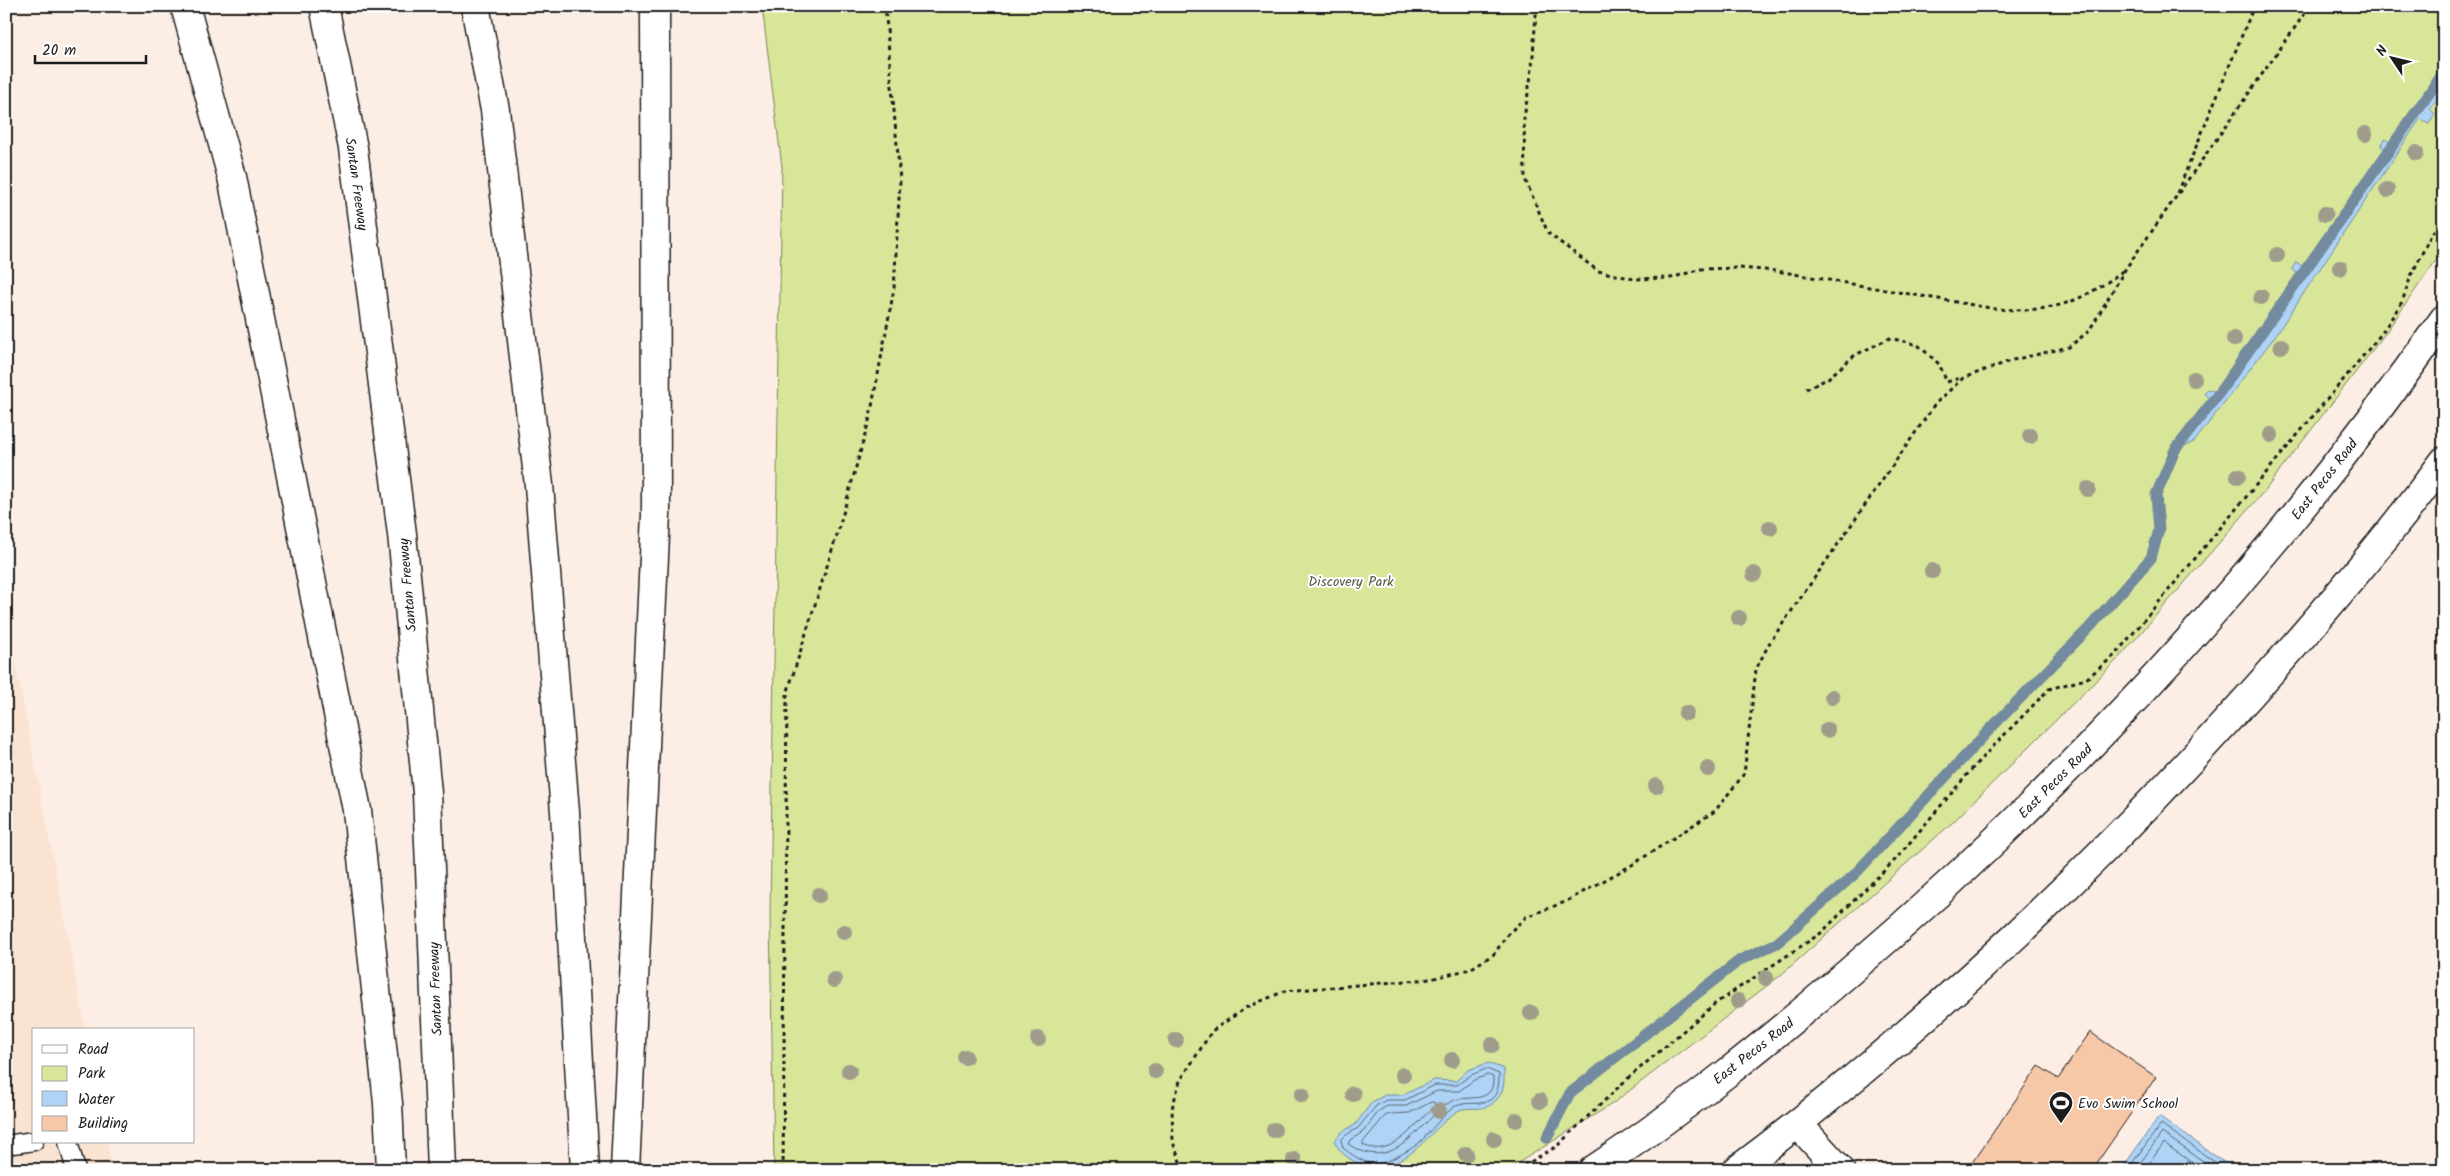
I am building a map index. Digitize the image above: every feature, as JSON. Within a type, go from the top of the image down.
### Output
[{"type":"main road","points":[[185,6],[232,177],[357,810],[388,1103],[391,1170]]},
{"type":"main road","name":"Santan Freeway","points":[[324,6],[353,148],[402,534],[427,793],[442,1170]]},
{"type":"main road","points":[[475,6],[495,110],[539,485],[565,812],[585,1170]]},
{"type":"main road","points":[[625,1170],[656,514],[655,6]]},
{"type":"main road","name":"East Pecos Road","points":[[1593,1170],[1635,1142],[1801,1013],[1897,932],[1984,852],[2095,742],[2303,507],[2401,379],[2444,319]]},
{"type":"main road","points":[[1737,1170],[1798,1124],[1956,991],[2032,921],[2143,812],[2253,693],[2358,570],[2444,461]]},
{"type":"main road","points":[[1798,1124],[1840,1170]]},
{"type":"lane","points":[[6,1145],[32,1141]]},
{"type":"lane","points":[[69,1144],[76,1170]]},
{"type":"path","points":[[783,1170],[787,694],[839,528],[870,417],[894,289],[900,180],[885,6]]},
{"type":"path","points":[[1533,6],[1536,14],[1532,69],[1524,118],[1525,179],[1548,233],[1598,271],[1634,279],[1671,278],[1702,269],[1739,268],[1777,271],[1996,309],[2028,312],[2059,306],[2098,290],[2126,268]]},
{"type":"path","points":[[2174,200],[2254,6]]},
{"type":"path","points":[[1806,389],[1827,379],[1855,355],[1890,338],[1918,345],[1939,364],[1948,382],[2013,360],[2069,347],[2089,331],[2126,268],[2310,6]]},
{"type":"path","points":[[1517,1170],[1557,1146],[1626,1080],[1716,1003],[1821,934],[1895,860],[1976,763],[2049,689],[2086,679],[2115,655],[2382,333],[2402,302],[2411,276],[2432,233],[2444,221]]},
{"type":"path","points":[[1183,1170],[1173,1142],[1172,1108],[1180,1081],[1212,1031],[1247,1006],[1285,991],[1431,979],[1470,970],[1494,954],[1508,934],[1526,917],[1564,902],[1632,865],[1715,811],[1744,774],[1756,669],[1770,642],[1936,403],[1963,378]]},
{"type":"path","points":[[2437,707],[2444,712]]},
{"type":"shaded area","points":[[6,612],[86,1028],[32,1028],[32,1144],[107,1144],[112,1170],[6,1170]]},
{"type":"green space","name":"Discovery Park","points":[[762,6],[2444,6],[2444,249],[2384,335],[2266,489],[2119,658],[1952,823],[1781,975],[1612,1104],[1507,1170],[774,1170],[770,913],[782,167]]},
{"type":"water","points":[[2444,72],[2444,88],[2430,109],[2435,114],[2429,123],[2420,119],[2273,339],[2194,442],[2175,450],[2212,400],[2204,394],[2207,389],[2219,393],[2301,276],[2292,269],[2296,262],[2306,268],[2389,152],[2381,146],[2385,139],[2392,144]]},
{"type":"water","points":[[1488,1063],[1504,1069],[1503,1088],[1498,1098],[1488,1107],[1456,1112],[1445,1120],[1415,1150],[1403,1158],[1391,1164],[1377,1167],[1362,1165],[1345,1156],[1334,1141],[1343,1131],[1355,1125],[1372,1102],[1385,1095],[1403,1095],[1434,1080],[1456,1081],[1468,1070]]},
{"type":"water","points":[[2159,1116],[2235,1170],[2121,1170]]},
{"type":"building","name":"Evo Swim School","points":[[2090,1032],[2156,1077],[2092,1170],[1967,1170],[2039,1066],[2058,1079]]},
{"type":"waterway","points":[[1547,1138],[1570,1093],[1740,960],[1777,943],[1854,875],[1993,726],[2090,627],[2151,558],[2159,530],[2156,495],[2175,450],[2219,393],[2444,72]]},
{"type":"place","name":"Evo Swim School","points":[[2061,1124]]}]
